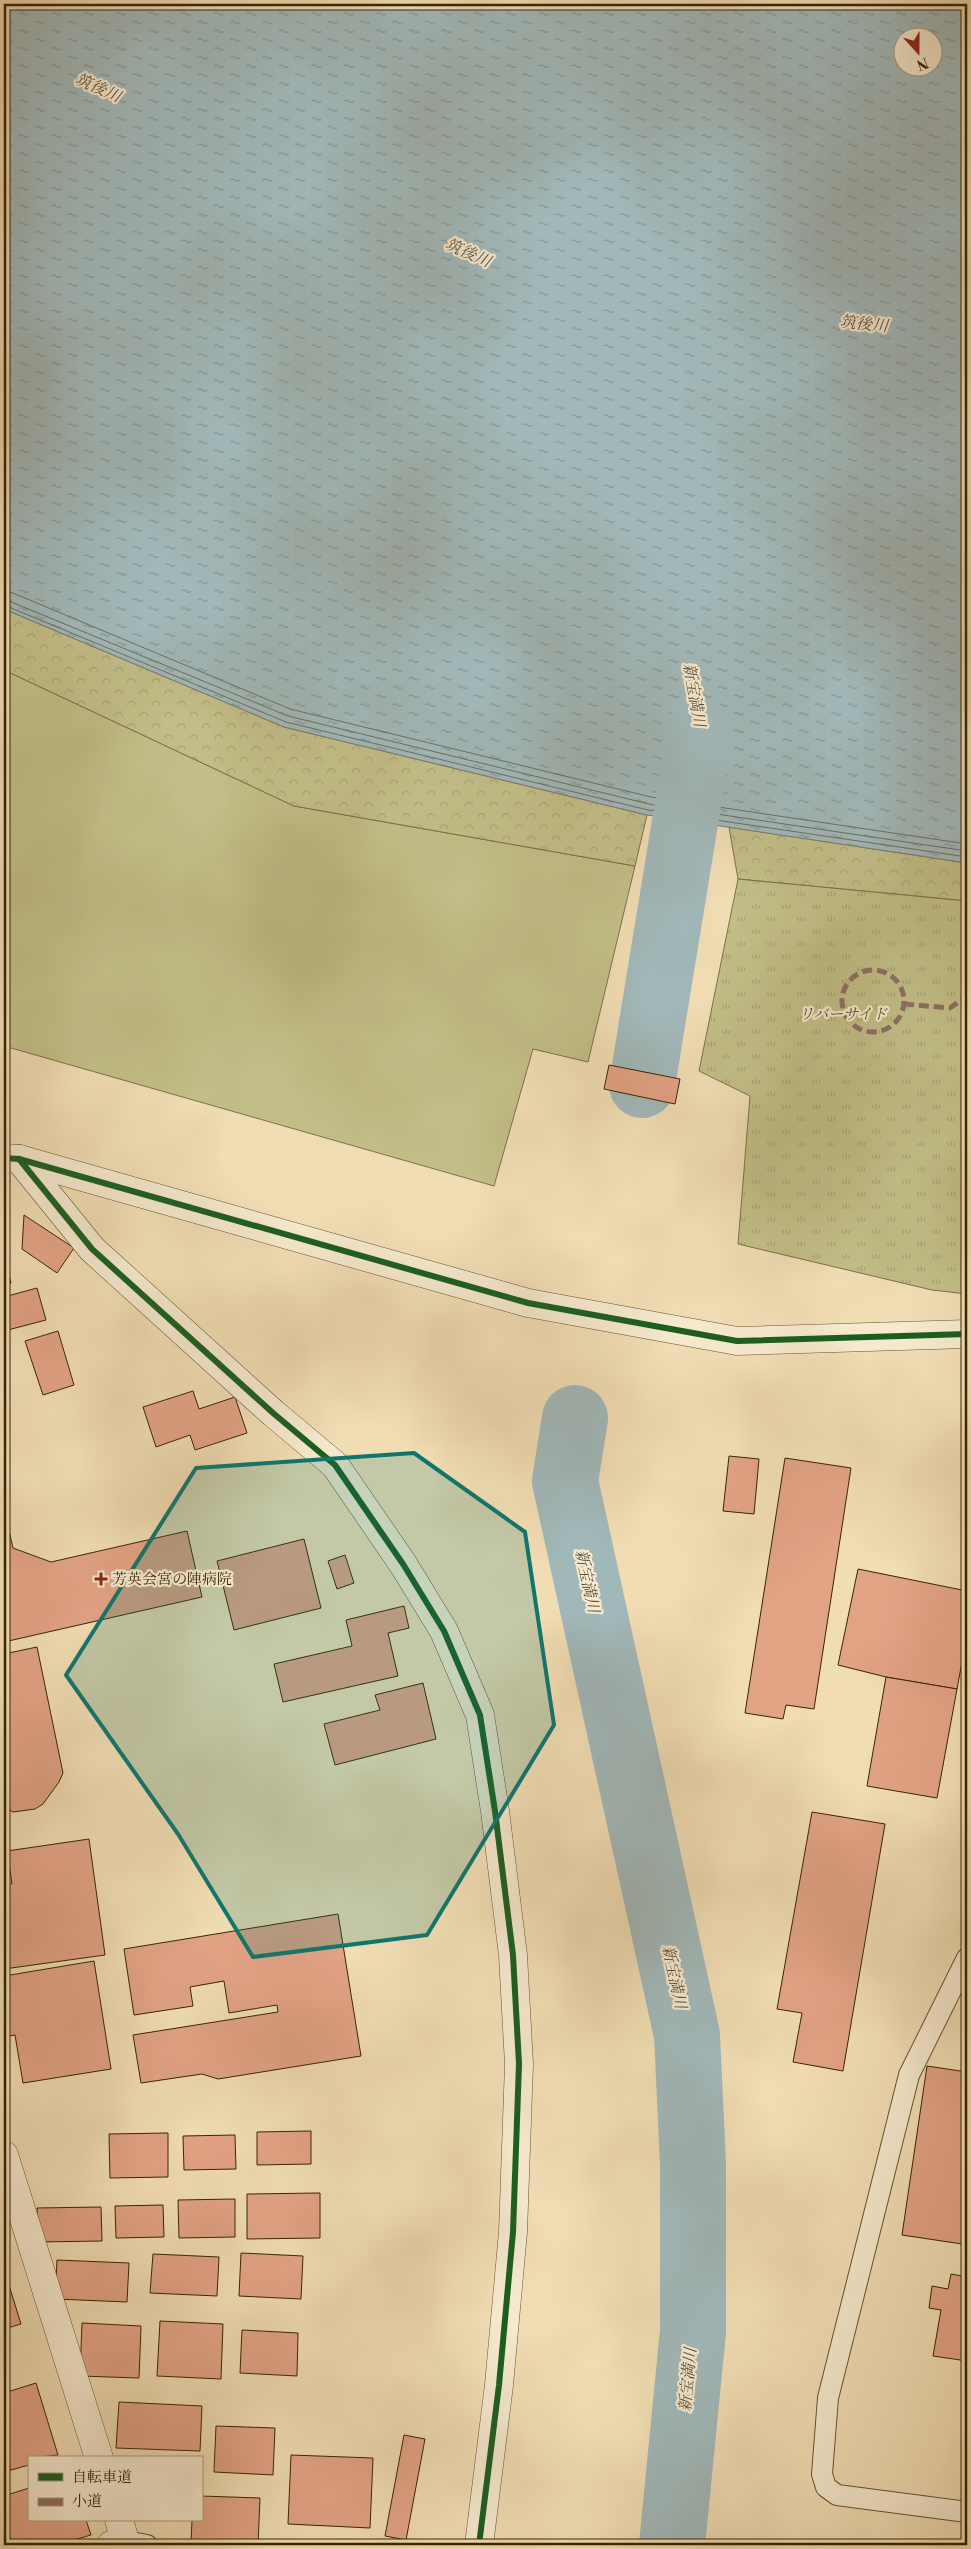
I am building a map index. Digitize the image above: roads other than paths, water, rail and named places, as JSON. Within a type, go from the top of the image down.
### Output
[{"type":"street","points":[[11,1158],[528,1303],[737,1341],[967,1334]]},
{"type":"street","points":[[11,1158],[92,1249],[273,1413],[336,1465],[403,1564],[444,1632],[480,1716],[495,1811],[512,1955],[519,2064],[513,2232],[500,2385],[478,2545]]},
{"type":"street","points":[[4,2155],[98,2456]]},
{"type":"lane","points":[[967,1958],[909,2075],[828,2398],[822,2474],[826,2487],[838,2495],[967,2512]]},
{"type":"water","name":"筑後川","points":[[4,4],[967,4],[967,863],[647,815],[284,727],[4,609]]},
{"type":"waterway","name":"新宝満川","points":[[642,1085],[700,731]]},
{"type":"waterway","name":"新宝満川","points":[[575,1418],[565,1481],[687,2035],[693,2164],[693,2331],[672,2545]]},
{"type":"place","name":"芳英会宮の陣病院","points":[[101,1579]]},
{"type":"park label","name":"リバーサイド","points":[[843,1014]]}]
